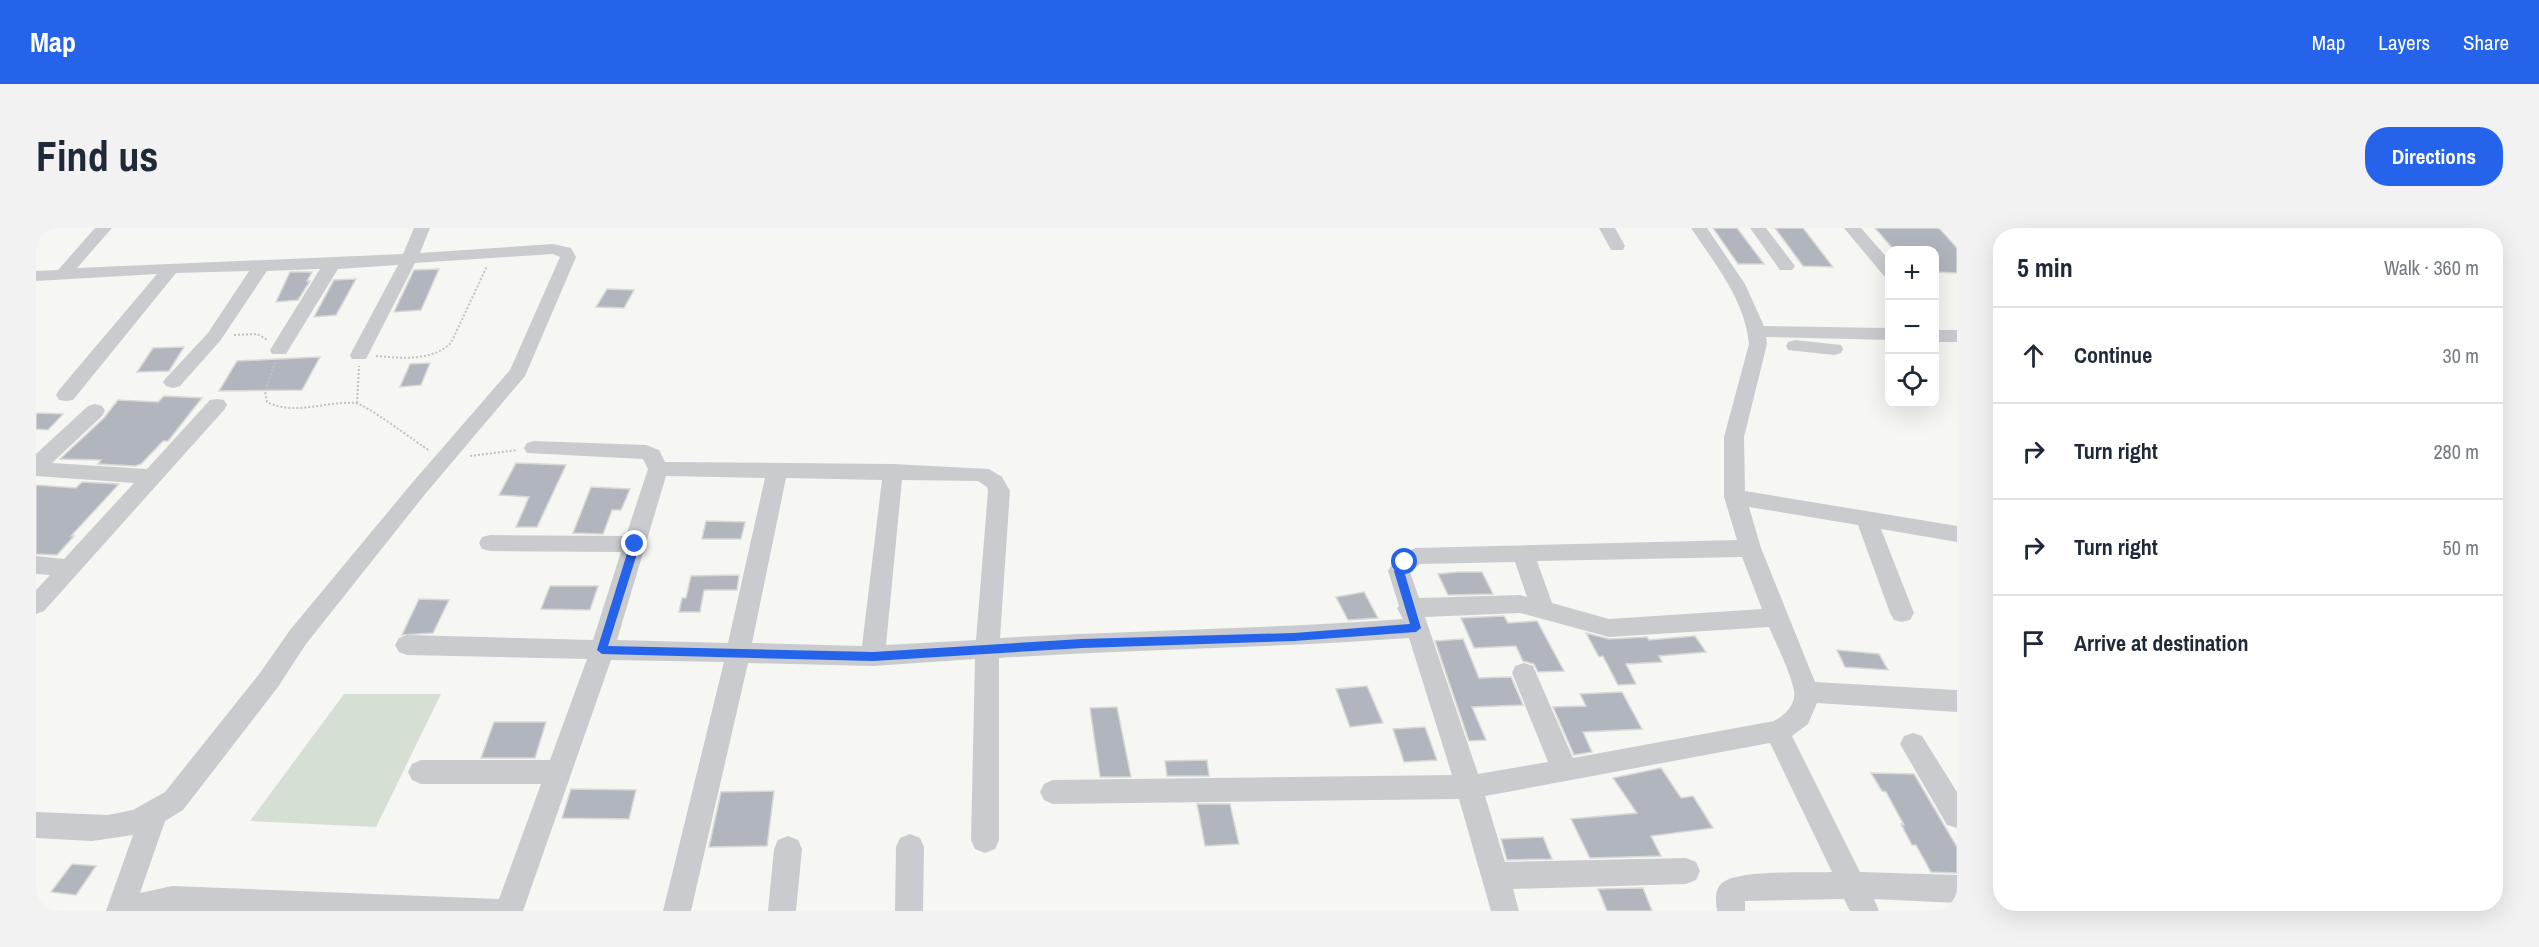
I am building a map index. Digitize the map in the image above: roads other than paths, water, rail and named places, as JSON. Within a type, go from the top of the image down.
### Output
[{"type":"street","points":[[62,275],[104,228]]},
{"type":"street","points":[[359,355],[410,257],[422,228]]},
{"type":"street","points":[[1606,228],[1617,246]]},
{"type":"street","points":[[1053,792],[1469,787],[1777,731],[1793,724],[1802,713],[1807,692],[1750,548],[1736,497],[1734,437],[1758,337],[1752,311],[1699,228]]},
{"type":"street","points":[[1758,228],[1786,266]]},
{"type":"street","points":[[1852,228],[1885,266]]},
{"type":"street","points":[[36,276],[171,268],[332,264],[553,249],[565,252],[568,257],[518,372],[443,459],[298,637],[269,680],[174,801],[153,816],[131,825],[106,829],[36,825]]},
{"type":"street","points":[[279,350],[332,264]]},
{"type":"street","points":[[173,382],[214,337],[262,265]]},
{"type":"street","points":[[66,395],[171,268]]},
{"type":"street","points":[[1758,337],[1885,334]]},
{"type":"street","points":[[1939,336],[1957,336]]},
{"type":"street","points":[[1758,337],[1834,349]]},
{"type":"street","points":[[36,605],[217,405]]},
{"type":"street","points":[[36,468],[95,411]]},
{"type":"street","points":[[509,911],[602,650],[658,470],[652,455],[646,452],[534,448]]},
{"type":"street","points":[[36,468],[152,477]]},
{"type":"street","points":[[658,470],[893,471],[982,474],[995,482],[999,491],[999,501],[987,651],[985,840]]},
{"type":"street","points":[[677,911],[738,654],[777,471]]},
{"type":"street","points":[[873,656],[893,471]]},
{"type":"street","points":[[1736,497],[1957,534]]},
{"type":"street","points":[[1866,518],[1902,613]]},
{"type":"street","points":[[490,543],[635,544]]},
{"type":"street","points":[[1505,911],[1469,787],[1412,618],[1399,571],[1405,562],[1416,556],[1750,548]]},
{"type":"street","points":[[1523,554],[1543,610]]},
{"type":"street","points":[[36,565],[69,568]]},
{"type":"street","points":[[408,645],[873,656],[1082,644],[1294,637],[1520,604],[1609,628],[1776,617]]},
{"type":"street","points":[[1524,673],[1565,771]]},
{"type":"street","points":[[1807,692],[1957,701]]},
{"type":"street","points":[[1777,731],[1865,911]]},
{"type":"street","points":[[1913,744],[1957,816]]},
{"type":"street","points":[[421,772],[559,772]]},
{"type":"street","points":[[120,911],[153,816]]},
{"type":"street","points":[[909,911],[910,847]]},
{"type":"street","points":[[782,911],[788,849]]},
{"type":"street","points":[[1495,876],[1686,871]]},
{"type":"street","points":[[1731,911],[1730,894],[1738,888],[1851,885],[1957,889]]},
{"type":"street","points":[[128,911],[172,900],[495,911]]}]
